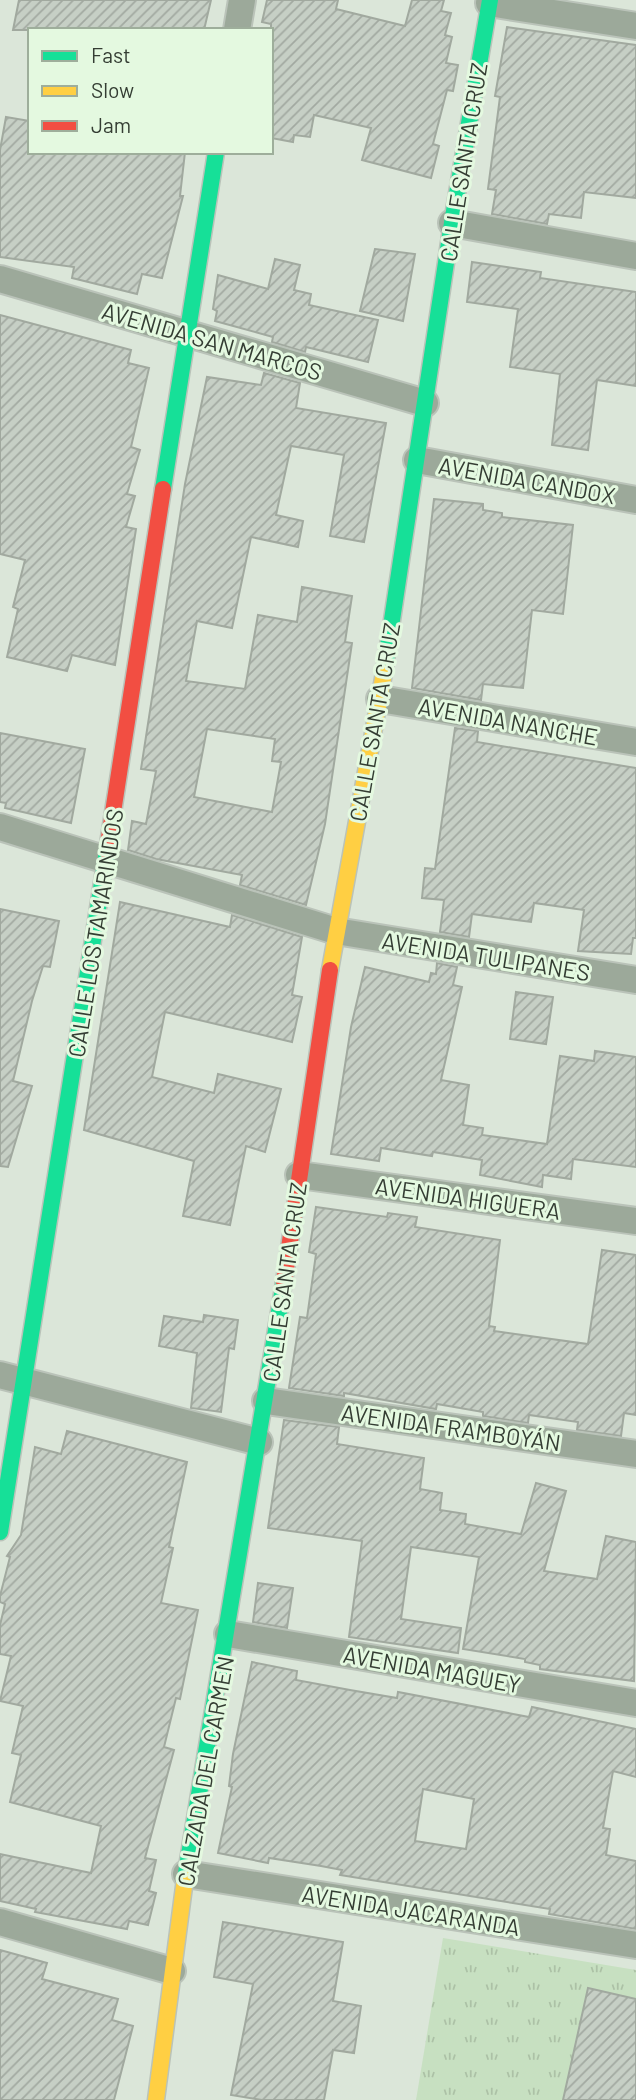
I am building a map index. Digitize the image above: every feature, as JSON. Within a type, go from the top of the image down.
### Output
[{"type":"street","points":[[237,28],[242,0]]},
{"type":"street","points":[[490,1],[636,26]]},
{"type":"street","name":"CALLE SANTA CRUZ","points":[[259,1442],[336,932],[380,699],[452,223],[490,1]]},
{"type":"street","points":[[186,333],[216,154]]},
{"type":"street","points":[[452,223],[636,256]]},
{"type":"street","name":"AVENIDA SAN MARCOS","points":[[0,279],[425,403]]},
{"type":"street","name":"CALLE LOS TAMARINDOS","points":[[0,1532],[186,333]]},
{"type":"street","name":"AVENIDA CANDOX","points":[[417,460],[636,500]]},
{"type":"street","name":"AVENIDA NANCHE","points":[[380,699],[636,743]]},
{"type":"street","name":"AVENIDA TULIPANES","points":[[0,827],[336,932],[636,980]]},
{"type":"street","name":"AVENIDA HIGUERA","points":[[299,1175],[636,1221]]},
{"type":"street","points":[[0,1375],[259,1442]]},
{"type":"street","name":"AVENIDA FRAMBOYÁN","points":[[267,1401],[636,1454]]},
{"type":"street","name":"CALZADA DEL CARMEN","points":[[156,2100],[186,1874],[259,1442]]},
{"type":"street","name":"AVENIDA MAGUEY","points":[[228,1634],[636,1703]]},
{"type":"street","name":"AVENIDA JACARANDA","points":[[186,1874],[636,1945]]},
{"type":"street","points":[[0,1922],[173,1970]]},
{"type":"green space","points":[[443,1938],[636,1970],[636,2100],[416,2100]]},
{"type":"building","points":[[19,0],[211,0],[204,28],[13,30]]},
{"type":"building","points":[[267,0],[338,0],[336,9],[405,26],[412,0],[444,0],[441,11],[451,13],[445,35],[452,37],[446,63],[458,65],[453,91],[447,90],[433,144],[439,146],[431,178],[362,160],[371,128],[314,115],[310,137],[294,135],[293,142],[273,138],[273,28],[271,24],[262,22]]},
{"type":"building","points":[[507,27],[636,45],[636,198],[584,192],[581,218],[549,214],[547,224],[492,214],[496,190],[488,189],[500,97],[495,96]]},
{"type":"building","points":[[6,117],[28,121],[28,154],[185,154],[180,196],[183,196],[162,278],[142,274],[137,294],[72,278],[74,267],[0,257],[0,150]]},
{"type":"building","points":[[375,249],[415,254],[403,321],[360,311]]},
{"type":"building","points":[[275,259],[300,265],[294,290],[311,294],[309,305],[378,320],[368,362],[306,347],[305,352],[272,342],[273,337],[215,321],[217,311],[213,309],[218,275],[268,289]]},
{"type":"building","points":[[472,262],[541,272],[540,278],[636,292],[636,386],[597,380],[588,450],[552,445],[560,374],[510,367],[518,309],[467,302]]},
{"type":"building","points":[[0,315],[131,350],[128,363],[149,368],[131,447],[140,450],[127,494],[135,496],[126,527],[136,529],[115,665],[72,655],[67,671],[7,657],[18,609],[13,607],[25,560],[0,554]]},
{"type":"building","points":[[264,373],[300,383],[296,408],[386,423],[364,542],[330,536],[344,455],[291,446],[276,515],[303,521],[298,547],[251,537],[232,628],[197,621],[186,681],[245,689],[258,615],[297,622],[302,587],[352,596],[345,642],[352,643],[325,824],[306,905],[240,885],[242,875],[156,859],[128,850],[132,821],[146,824],[156,771],[141,769],[185,484],[207,377],[261,385]],"holes":[[[207,729],[275,739],[272,761],[281,762],[272,812],[194,797]]]},
{"type":"building","points":[[434,499],[483,504],[483,510],[502,513],[502,517],[573,525],[563,614],[532,610],[523,688],[483,684],[481,700],[412,688]]},
{"type":"building","points":[[455,728],[478,731],[477,742],[636,768],[636,938],[633,938],[631,954],[578,951],[584,910],[534,903],[531,922],[472,914],[469,937],[440,932],[444,900],[422,898],[425,868],[435,869]]},
{"type":"building","points":[[0,733],[85,749],[71,823],[5,808],[6,803],[0,802]]},
{"type":"building","points":[[120,902],[230,927],[232,915],[302,937],[292,995],[302,997],[292,1042],[165,1012],[152,1077],[214,1093],[218,1074],[281,1089],[265,1152],[246,1146],[230,1225],[183,1216],[194,1161],[84,1130]]},
{"type":"building","points":[[0,909],[59,921],[50,967],[43,966],[13,1081],[32,1086],[8,1167],[0,1166]]},
{"type":"building","points":[[437,963],[457,967],[453,985],[462,987],[441,1080],[469,1085],[463,1125],[483,1128],[482,1135],[547,1144],[560,1056],[594,1061],[595,1051],[636,1057],[636,1167],[573,1159],[571,1179],[543,1175],[542,1187],[480,1175],[482,1160],[433,1152],[432,1156],[381,1148],[379,1161],[331,1154],[351,1027],[365,967],[429,982],[431,973],[436,974]]},
{"type":"building","points":[[516,992],[553,997],[546,1044],[510,1039]]},
{"type":"building","points":[[316,1207],[387,1217],[388,1213],[417,1217],[415,1227],[500,1240],[489,1326],[495,1327],[494,1331],[588,1344],[602,1250],[636,1255],[636,1415],[624,1413],[621,1436],[577,1430],[578,1422],[529,1415],[528,1423],[483,1416],[483,1412],[437,1404],[436,1409],[344,1393],[344,1396],[289,1388],[300,1317],[307,1318],[316,1254],[309,1252]]},
{"type":"building","points":[[204,1315],[238,1320],[234,1349],[229,1348],[221,1412],[191,1408],[197,1353],[159,1346],[164,1316],[203,1322]]},
{"type":"building","points":[[284,1420],[339,1427],[337,1444],[424,1458],[420,1489],[442,1493],[440,1510],[466,1514],[465,1524],[521,1534],[536,1483],[566,1491],[544,1571],[597,1579],[606,1536],[636,1542],[634,1681],[540,1669],[540,1665],[525,1662],[525,1659],[463,1649],[479,1557],[411,1547],[401,1619],[461,1628],[458,1653],[349,1637],[362,1541],[268,1528]]},
{"type":"building","points":[[67,1431],[187,1462],[169,1547],[173,1548],[161,1603],[198,1610],[180,1699],[176,1698],[164,1747],[174,1750],[145,1858],[156,1860],[149,1891],[156,1893],[148,1925],[129,1921],[127,1929],[35,1912],[36,1909],[0,1901],[0,1854],[91,1873],[101,1826],[10,1802],[21,1755],[12,1753],[23,1706],[0,1701],[11,1656],[0,1654],[0,1625],[5,1604],[0,1602],[0,1596],[10,1557],[7,1556],[21,1535],[35,1447],[61,1454]]},
{"type":"building","points":[[258,1583],[293,1588],[287,1628],[253,1622]]},
{"type":"building","points":[[252,1662],[297,1671],[296,1680],[350,1690],[397,1698],[398,1692],[529,1717],[532,1707],[636,1729],[636,1777],[613,1771],[603,1828],[610,1829],[606,1855],[636,1861],[636,1929],[549,1914],[550,1909],[340,1875],[342,1870],[321,1866],[269,1858],[268,1863],[218,1853],[232,1787],[229,1786]],"holes":[[[423,1789],[474,1799],[466,1849],[415,1841]]]},
{"type":"building","points":[[223,1922],[343,1942],[333,2001],[361,2006],[354,2053],[333,2050],[324,2100],[262,2100],[231,2095],[253,1984],[214,1977]]},
{"type":"building","points":[[0,1950],[47,1963],[42,1979],[118,1999],[112,2020],[133,2026],[114,2100],[0,2100]]},
{"type":"building","points":[[588,1988],[636,1999],[636,2100],[563,2100]]},
{"type":"traffic: fast","points":[[384,673],[452,223],[490,0]]},
{"type":"traffic: fast","points":[[163,489],[216,154]]},
{"type":"traffic: fast","points":[[0,1532],[107,851]]},
{"type":"traffic: fast","points":[[185,1879],[284,1282]]},
{"type":"traffic: slow","points":[[330,970],[384,673]]},
{"type":"traffic: slow","points":[[156,2100],[185,1879]]},
{"type":"traffic: jam","points":[[107,851],[163,489]]},
{"type":"traffic: jam","points":[[284,1282],[330,970]]}]
